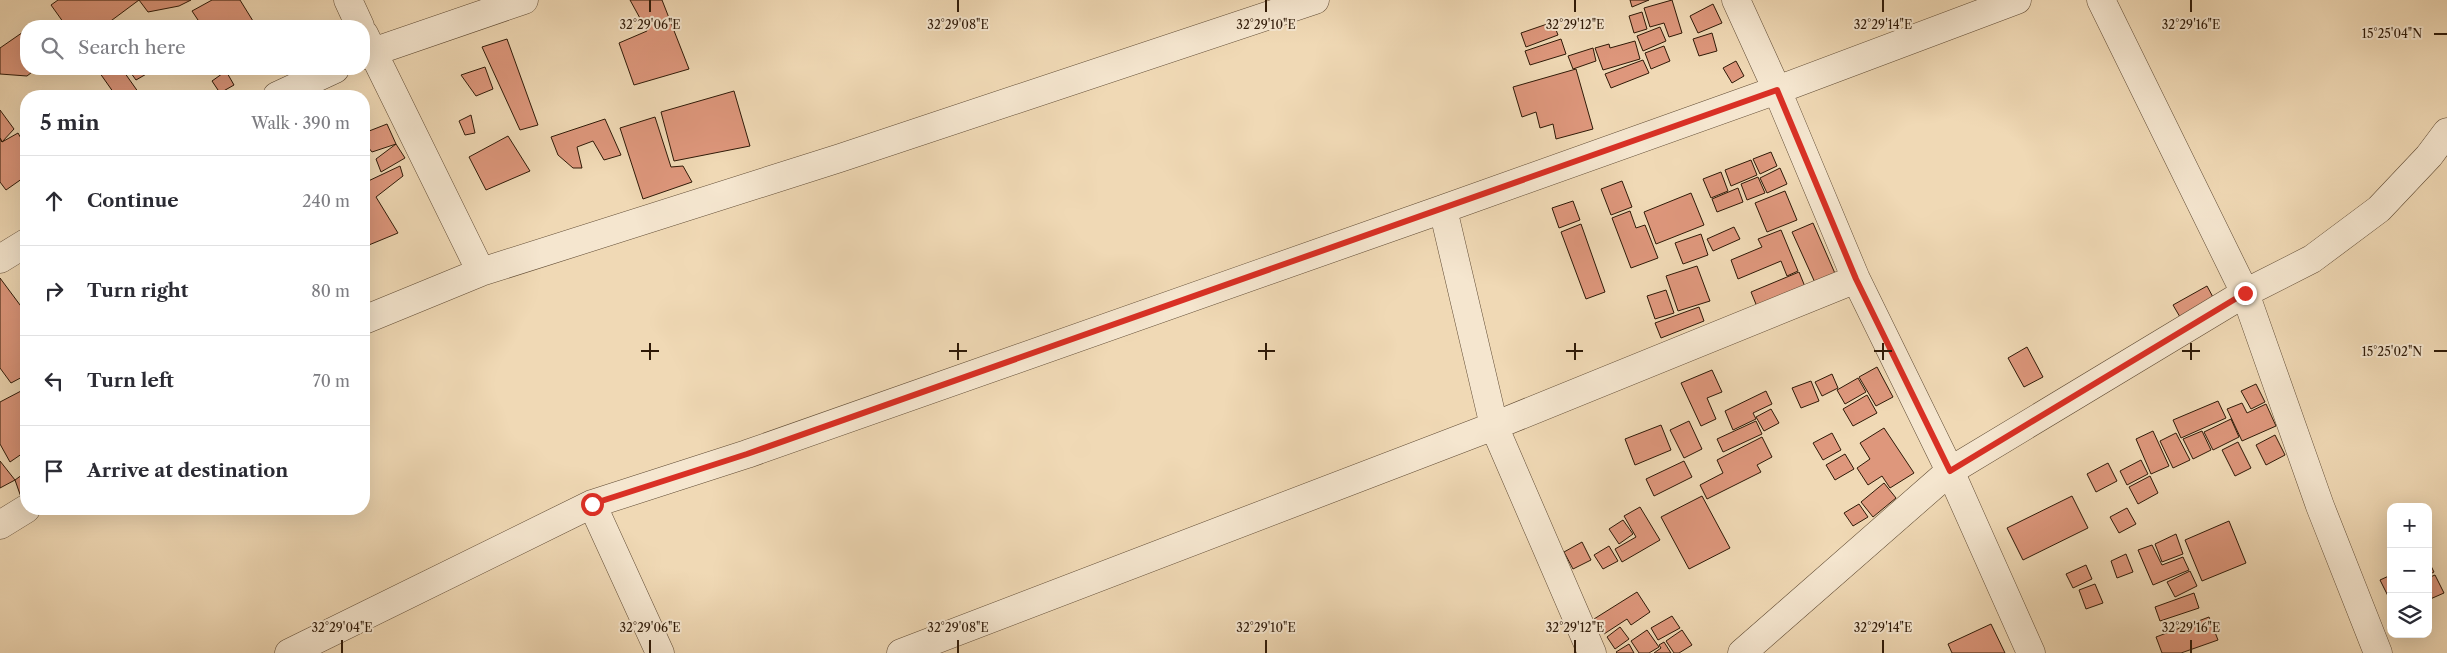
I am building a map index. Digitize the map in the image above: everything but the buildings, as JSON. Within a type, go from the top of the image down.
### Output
[{"type":"street","points":[[348,0],[357,20]]},
{"type":"street","points":[[370,46],[524,0]]},
{"type":"street","points":[[370,318],[481,272],[858,151],[1315,0]]},
{"type":"street","points":[[1736,0],[1777,90],[1856,279],[1950,471],[2031,653]]},
{"type":"street","points":[[288,653],[592,504],[747,454],[1443,209],[1777,90],[2017,0]]},
{"type":"street","points":[[2101,0],[2245,293],[2320,506],[2378,653]]},
{"type":"street","points":[[370,55],[481,272]]},
{"type":"street","points":[[290,90],[322,75]]},
{"type":"street","points":[[1742,653],[1950,471],[2245,293],[2312,259],[2379,209],[2429,156],[2447,132]]},
{"type":"street","points":[[1443,209],[1494,426],[1592,653]]},
{"type":"street","points":[[0,260],[20,247]]},
{"type":"street","points":[[900,653],[1494,426],[1856,279]]},
{"type":"street","points":[[592,504],[660,653]]},
{"type":"street","points":[[0,525],[20,513]]},
{"type":"route","points":[[592,504],[747,454],[1777,90],[1856,279],[1950,471],[2245,293]]}]
